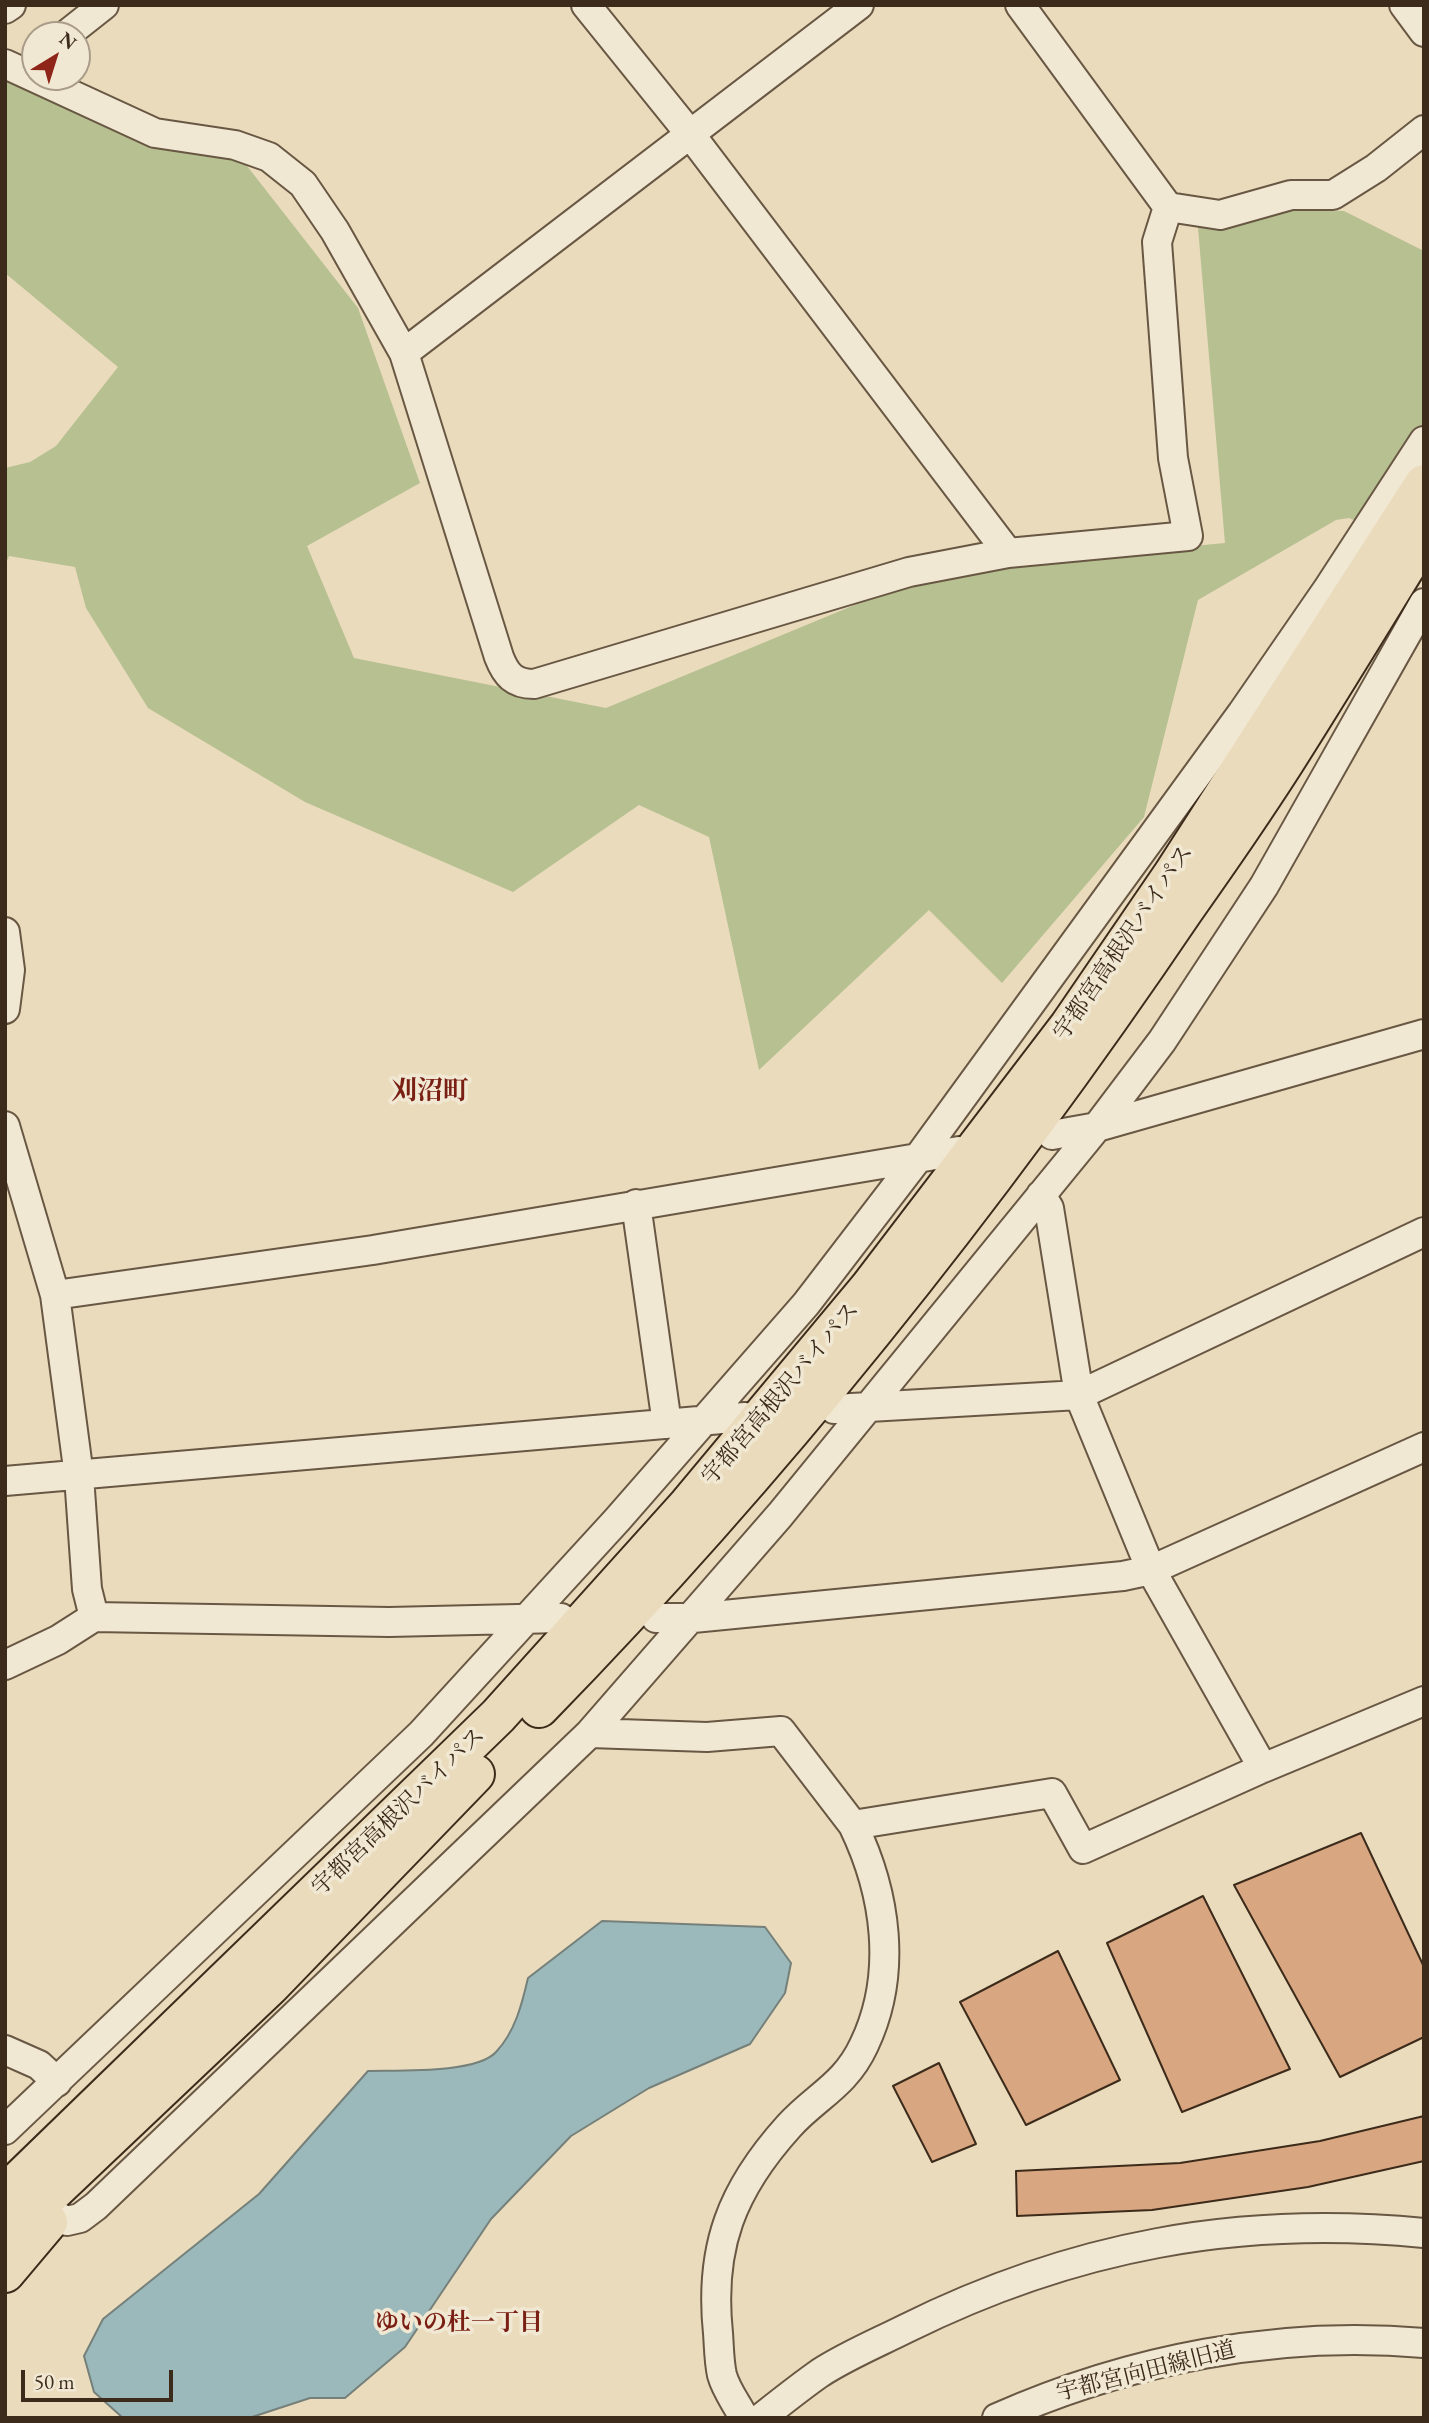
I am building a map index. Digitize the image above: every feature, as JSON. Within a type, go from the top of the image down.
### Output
[{"type":"highway","name":"宇都宮高根沢バイパス","points":[[5,2194],[498,1716],[688,1505],[869,1288],[1069,1027],[1173,874],[1424,484]]},
{"type":"highway","name":"宇都宮高根沢バイパス","points":[[5,2237],[225,2029],[670,1571],[775,1452],[994,1178],[1119,1006],[1282,766],[1424,537]]},
{"type":"highway","points":[[5,2164],[317,1892]]},
{"type":"highway","points":[[5,2273],[225,2029]]},
{"type":"street","points":[[5,9],[10,5]]},
{"type":"street","points":[[84,21],[104,5]]},
{"type":"street","points":[[586,5],[690,134],[1008,554]]},
{"type":"street","points":[[404,354],[859,5]]},
{"type":"street","points":[[1020,5],[1168,207],[1220,215],[1291,195],[1333,195],[1376,168],[1424,130]]},
{"type":"street","points":[[1404,5],[1424,32]]},
{"type":"street","points":[[17,71],[155,133],[235,145],[269,157],[303,184],[335,231],[404,354],[499,657],[510,677],[520,684],[534,684],[909,572],[1008,554],[1188,536],[1172,458],[1157,242],[1168,207]]},
{"type":"street","points":[[5,2130],[421,1734],[705,1421],[806,1304],[918,1158],[1250,701],[1329,587],[1424,441]]},
{"type":"street","points":[[55,2215],[67,2221],[80,2217],[96,2206],[590,1733],[693,1618],[1097,1127],[1169,1030],[1264,886],[1424,603]]},
{"type":"street","points":[[5,932],[10,970],[5,1009]]},
{"type":"street","points":[[1052,1135],[1097,1127],[1424,1034]]},
{"type":"street","points":[[5,1126],[55,1294],[79,1476],[87,1589],[94,1617]]},
{"type":"street","points":[[55,1294],[373,1250],[959,1151]]},
{"type":"street","points":[[1041,1195],[1049,1208],[1079,1395],[1151,1570],[1263,1768]]},
{"type":"street","points":[[636,1204],[667,1424]]},
{"type":"street","points":[[834,1409],[1079,1395],[1424,1232]]},
{"type":"street","points":[[5,1481],[745,1418]]},
{"type":"street","points":[[656,1618],[693,1618],[1123,1576],[1151,1570],[1424,1447]]},
{"type":"street","points":[[5,1665],[58,1640],[94,1617],[389,1622],[561,1618]]},
{"type":"street","points":[[853,1825],[1052,1793],[1083,1849],[1263,1768],[1424,1701]]},
{"type":"street","points":[[590,1733],[707,1737],[781,1731],[853,1825],[864,1847],[881,1903],[885,1953],[879,1997],[864,2045],[835,2088],[792,2123],[754,2167],[728,2216],[716,2266],[716,2314],[722,2375],[744,2418]]},
{"type":"street","points":[[5,2050],[39,2065],[57,2082]]},
{"type":"street","points":[[761,2418],[822,2372],[945,2309],[1033,2276],[1117,2250],[1186,2236],[1261,2229],[1328,2226],[1424,2233]]},
{"type":"street","name":"宇都宮向田線旧道","points":[[997,2418],[1092,2382],[1251,2346],[1360,2338],[1424,2343]]},
{"type":"green space","points":[[5,80],[21,88],[21,91],[28,91],[151,140],[240,157],[358,308],[420,483],[307,546],[354,658],[606,708],[939,570],[1225,543],[1198,228],[1206,206],[1344,211],[1424,251],[1424,549],[1349,518],[1336,520],[1198,600],[1144,817],[1002,983],[929,910],[759,1070],[709,837],[639,805],[513,892],[305,802],[148,708],[86,608],[75,567],[9,556],[5,566],[5,468],[30,462],[56,446],[118,367],[5,273]]},
{"type":"water","points":[[602,1921],[765,1927],[791,1963],[785,1993],[750,2044],[649,2088],[571,2136],[491,2219],[405,2347],[345,2398],[310,2398],[249,2418],[123,2418],[94,2392],[84,2356],[103,2319],[259,2194],[368,2071],[435,2069],[472,2064],[486,2059],[503,2044],[513,2027],[528,1978]]},
{"type":"building","points":[[1361,1833],[1424,1967],[1424,2037],[1340,2077],[1234,1885]]},
{"type":"building","points":[[1203,1896],[1290,2069],[1182,2112],[1107,1943]]},
{"type":"building","points":[[1058,1951],[1120,2080],[1026,2125],[960,2002]]},
{"type":"building","points":[[939,2063],[976,2144],[932,2162],[893,2086]]},
{"type":"building","points":[[1424,2116],[1424,2161],[1308,2187],[1152,2210],[1017,2216],[1016,2171],[1180,2163],[1320,2141]]},
{"type":"district","name":"刈沼町","points":[[430,1092]]},
{"type":"district","name":"ゆいの杜一丁目","points":[[459,2323]]}]
